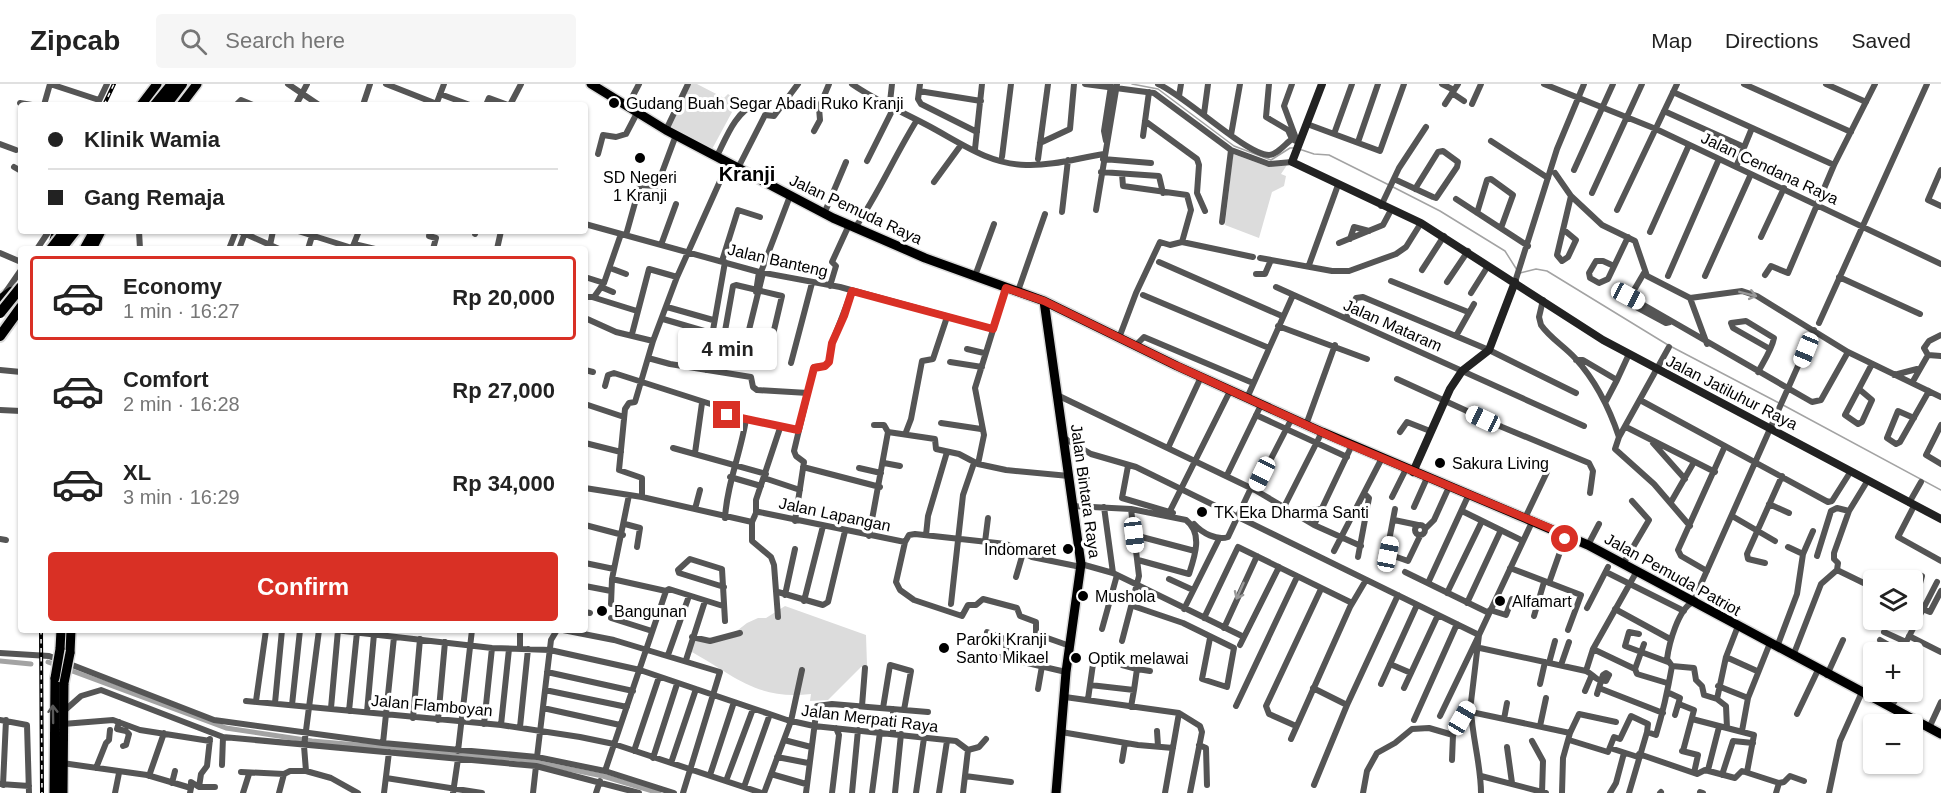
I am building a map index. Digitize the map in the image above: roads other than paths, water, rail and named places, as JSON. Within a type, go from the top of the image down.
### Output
[{"type":"highway","points":[[158,102],[172,84]]},
{"type":"highway","points":[[168,102],[182,84]]},
{"type":"highway","points":[[53,246],[63,234]]},
{"type":"highway","points":[[63,246],[73,234]]},
{"type":"highway","points":[[1,299],[15,291],[18,294]]},
{"type":"highway","points":[[0,313],[18,291]]},
{"type":"highway","points":[[0,325],[18,301]]},
{"type":"highway","points":[[0,336],[18,311]]},
{"type":"main road","points":[[183,102],[197,84]]},
{"type":"main road","name":"Jalan Pemuda Raya","points":[[591,84],[671,132],[824,214],[975,276],[1044,301],[1119,338]]},
{"type":"main road","points":[[143,102],[155,86]]},
{"type":"main road","points":[[89,246],[99,234]]},
{"type":"main road","name":"Jalan Bintara Raya","points":[[1044,301],[1081,566],[1066,672],[1056,793]]},
{"type":"main road","name":"Jalan Pemuda Patriot","points":[[1119,338],[1230,391],[1410,471],[1588,544],[1862,692]]},
{"type":"main road","points":[[61,633],[55,678],[58,763],[63,793]]},
{"type":"main road","points":[[54,793],[71,633]]},
{"type":"main road","name":"Jalan Pemuda Patriot","points":[[1886,702],[1941,734]]},
{"type":"street","points":[[45,102],[50,84],[98,102],[107,84]]},
{"type":"street","points":[[288,84],[314,102]]},
{"type":"street","points":[[297,102],[307,84]]},
{"type":"street","points":[[364,102],[370,84]]},
{"type":"street","points":[[386,84],[431,102]]},
{"type":"street","points":[[437,102],[444,84]]},
{"type":"street","points":[[511,102],[520,84]]},
{"type":"street","points":[[627,107],[639,84]]},
{"type":"street","points":[[589,297],[602,285],[610,268],[638,188],[642,183],[657,186],[671,132],[688,84]]},
{"type":"street","points":[[738,168],[766,114],[774,117],[798,84]]},
{"type":"street","points":[[814,131],[820,120],[819,108],[829,84]]},
{"type":"street","points":[[852,84],[979,155],[1014,164],[1038,165],[1103,156],[1151,163]]},
{"type":"street","points":[[867,161],[891,106],[892,84]]},
{"type":"street","points":[[975,149],[982,84]]},
{"type":"street","points":[[1002,157],[1011,84]]},
{"type":"street","points":[[1038,159],[1048,84]]},
{"type":"street","points":[[1040,143],[1070,129],[1074,84]]},
{"type":"street","points":[[1085,84],[1114,86],[1156,94],[1231,150],[1269,164],[1292,162],[1322,84]]},
{"type":"street","points":[[1158,84],[1179,96],[1231,135],[1271,155],[1297,144]]},
{"type":"street","points":[[1179,96],[1181,84]]},
{"type":"street","points":[[1204,114],[1208,84]]},
{"type":"street","points":[[1231,135],[1240,84]]},
{"type":"street","points":[[1269,84],[1266,117],[1288,130],[1297,144]]},
{"type":"street","points":[[1292,84],[1284,106],[1297,144]]},
{"type":"street","points":[[1334,134],[1352,84]]},
{"type":"street","points":[[1358,142],[1378,84]]},
{"type":"street","points":[[1307,124],[1380,151],[1404,84]]},
{"type":"street","points":[[1442,84],[1455,89],[1464,101]]},
{"type":"street","points":[[1472,104],[1481,84]]},
{"type":"street","name":"Jalan Cendana Raya","points":[[1544,84],[1656,129],[1941,264]]},
{"type":"street","points":[[1392,496],[1410,471],[1444,401],[1462,371],[1489,350],[1516,279],[1548,177],[1584,84]]},
{"type":"street","points":[[1574,170],[1613,84]]},
{"type":"street","points":[[1592,193],[1641,84]]},
{"type":"street","points":[[1617,210],[1677,84]]},
{"type":"street","points":[[1744,84],[1851,132]]},
{"type":"street","points":[[1826,84],[1866,102]]},
{"type":"street","points":[[1766,275],[1771,266],[1787,273],[1834,165],[1875,84]]},
{"type":"street","points":[[1819,323],[1927,84]]},
{"type":"street","points":[[1096,210],[1106,142],[1104,131],[1114,86]]},
{"type":"street","points":[[977,132],[921,104],[918,99],[919,87],[981,100]]},
{"type":"street","points":[[1445,104],[1455,89]]},
{"type":"street","points":[[1143,136],[1149,92]]},
{"type":"street","points":[[1673,92],[1834,165]]},
{"type":"street","points":[[440,94],[462,102]]},
{"type":"street","points":[[488,102],[491,98],[501,102]]},
{"type":"street","points":[[717,156],[732,127],[746,107],[757,104]]},
{"type":"street","points":[[1664,111],[1744,147]]},
{"type":"street","points":[[598,154],[603,135],[616,137],[626,134],[637,113]]},
{"type":"street","points":[[830,286],[836,266],[832,262],[852,227],[874,200],[886,172],[916,120]]},
{"type":"street","points":[[1145,122],[1197,159],[1199,165],[1198,197],[1204,211]]},
{"type":"street","points":[[1382,206],[1392,183],[1426,127]]},
{"type":"street","points":[[1736,167],[1752,128]]},
{"type":"street","points":[[1491,141],[1548,177]]},
{"type":"street","points":[[0,144],[16,150]]},
{"type":"street","points":[[934,182],[961,144]]},
{"type":"street","points":[[1650,232],[1689,145]]},
{"type":"street","points":[[1222,222],[1231,150]]},
{"type":"street","points":[[1392,183],[1436,198],[1458,162],[1443,151],[1438,152],[1415,189]]},
{"type":"street","points":[[1668,276],[1719,159]]},
{"type":"street","points":[[1062,212],[1068,160]]},
{"type":"street","points":[[824,214],[846,162]]},
{"type":"street","name":"Jalan Jatiluhur Raya","points":[[1292,162],[1421,223],[1468,251],[1488,266],[1516,279],[1603,340],[1941,519]]},
{"type":"street","points":[[14,167],[18,169]]},
{"type":"street","points":[[642,497],[642,478],[619,470],[624,417],[628,404],[635,402],[643,382],[653,340],[663,319],[677,277],[690,252],[705,209],[725,170]]},
{"type":"street","points":[[1941,170],[1928,200],[1941,206]]},
{"type":"street","points":[[1101,172],[1159,176],[1163,193]]},
{"type":"street","points":[[1555,173],[1571,196],[1602,225],[1635,241],[1644,273],[1690,298],[1746,292],[1848,352],[1941,398]]},
{"type":"street","points":[[1122,174],[1123,186],[1163,193],[1185,194],[1189,199],[1191,210],[1182,242]]},
{"type":"street","points":[[1705,276],[1751,174]]},
{"type":"street","points":[[1477,213],[1487,180],[1491,179],[1513,195],[1501,228]]},
{"type":"street","points":[[1309,265],[1338,185]]},
{"type":"street","points":[[1761,237],[1784,188]]},
{"type":"street","points":[[747,338],[761,272],[790,196]]},
{"type":"street","points":[[1564,230],[1576,240],[1568,257],[1562,261],[1557,255],[1571,196]]},
{"type":"street","points":[[1456,199],[1527,246]]},
{"type":"street","points":[[661,245],[676,204]]},
{"type":"street","points":[[706,370],[724,262],[739,210],[760,217]]},
{"type":"street","points":[[1339,243],[1350,239],[1354,227],[1369,231],[1383,225],[1391,210]]},
{"type":"street","points":[[1018,291],[1045,214]]},
{"type":"street","points":[[1119,338],[1159,243],[1170,245],[1182,242],[1256,258],[1341,271],[1381,259],[1406,247],[1421,223]]},
{"type":"street","points":[[975,276],[994,224]]},
{"type":"street","name":"Jalan Banteng","points":[[588,225],[761,272],[852,291],[993,329]]},
{"type":"street","points":[[231,246],[241,234]]},
{"type":"street","points":[[246,234],[267,246]]},
{"type":"street","points":[[306,234],[348,246]]},
{"type":"street","points":[[429,234],[429,236],[436,238],[435,246]]},
{"type":"street","points":[[309,246],[312,236]]},
{"type":"street","points":[[1422,270],[1444,236]]},
{"type":"street","points":[[1614,266],[1628,237]]},
{"type":"street","points":[[1447,282],[1468,251]]},
{"type":"street","points":[[0,253],[18,261]]},
{"type":"street","points":[[1256,274],[1265,274],[1271,260]]},
{"type":"street","points":[[1159,262],[1282,316]]},
{"type":"street","points":[[1471,293],[1488,266]]},
{"type":"street","points":[[610,268],[626,274]]},
{"type":"street","points":[[632,334],[649,269],[677,277]]},
{"type":"street","points":[[1644,273],[1628,296],[1669,318],[1670,322],[1707,344],[1812,402],[1819,401],[1848,352]]},
{"type":"street","points":[[1,299],[18,274]]},
{"type":"street","points":[[1839,277],[1920,315]]},
{"type":"street","points":[[588,278],[613,292]]},
{"type":"street","points":[[1391,281],[1468,312]]},
{"type":"street","points":[[791,363],[812,283]]},
{"type":"street","points":[[733,285],[757,292],[783,297],[773,342],[747,338],[724,330],[733,285]]},
{"type":"street","name":"Jalan Mataram","points":[[1276,287],[1584,426]]},
{"type":"street","points":[[951,604],[963,495],[984,435],[975,396],[984,352],[1006,288]]},
{"type":"street","points":[[795,521],[803,467],[803,460],[795,455],[798,430],[814,368],[825,366],[829,362],[832,343],[852,291]]},
{"type":"street","points":[[1143,295],[1269,348]]},
{"type":"street","points":[[1247,398],[1293,295]]},
{"type":"street","points":[[1346,318],[1354,300],[1360,296],[1489,350],[1576,393]]},
{"type":"street","points":[[589,297],[637,311]]},
{"type":"street","points":[[1690,298],[1707,344]]},
{"type":"street","points":[[1544,300],[1539,316],[1540,325],[1576,360],[1606,401],[1619,437]]},
{"type":"street","points":[[1456,336],[1474,304]]},
{"type":"street","points":[[667,307],[713,320]]},
{"type":"street","points":[[906,432],[911,419],[922,361],[933,359],[947,317]]},
{"type":"street","points":[[588,319],[610,330],[653,340]]},
{"type":"street","points":[[663,319],[711,333]]},
{"type":"street","points":[[1758,372],[1770,349],[1773,337],[1743,320],[1731,323],[1733,328],[1770,349]]},
{"type":"street","points":[[1278,326],[1335,345],[1367,359]]},
{"type":"street","points":[[1647,732],[1656,735],[1663,713],[1670,664],[1670,639],[1684,611],[1693,602],[1790,390],[1814,330]]},
{"type":"street","points":[[1928,355],[1925,344],[1941,335]]},
{"type":"street","points":[[1135,346],[1144,337],[1253,383]]},
{"type":"street","points":[[1306,425],[1335,345]]},
{"type":"street","points":[[1669,347],[1615,446],[1616,452],[1640,470],[1671,502],[1690,526]]},
{"type":"street","points":[[967,349],[984,352]]},
{"type":"street","points":[[1606,401],[1629,354]]},
{"type":"street","points":[[1928,355],[1941,356]]},
{"type":"street","points":[[1912,382],[1917,369],[1928,355]]},
{"type":"street","points":[[648,358],[751,377],[753,387],[757,390],[808,393]]},
{"type":"street","points":[[1576,360],[1583,360],[1617,380]]},
{"type":"street","points":[[950,362],[982,367]]},
{"type":"street","points":[[1859,389],[1872,400],[1862,422],[1858,424],[1845,415],[1872,364]]},
{"type":"street","points":[[1894,375],[1917,369]]},
{"type":"street","points":[[0,370],[18,372]]},
{"type":"street","points":[[588,371],[592,372]]},
{"type":"street","points":[[605,386],[611,372],[702,404],[720,407],[727,415],[798,430]]},
{"type":"street","points":[[1168,448],[1201,377]]},
{"type":"street","points":[[1397,379],[1587,462],[1593,471],[1590,493]]},
{"type":"street","points":[[1169,513],[1230,391]]},
{"type":"street","points":[[1914,418],[1899,411],[1887,438],[1899,443],[1914,418],[1929,391]]},
{"type":"street","points":[[1057,395],[1253,489],[1314,525],[1361,546]]},
{"type":"street","points":[[1640,400],[1828,502],[1837,495],[1851,471]]},
{"type":"street","points":[[695,453],[702,404]]},
{"type":"street","points":[[1228,473],[1261,405]]},
{"type":"street","points":[[588,407],[624,417]]},
{"type":"street","points":[[0,410],[18,411]]},
{"type":"street","points":[[1256,416],[1347,457]]},
{"type":"street","points":[[1128,466],[1122,498],[1189,518],[1201,531],[1221,539],[1228,537],[1292,418]]},
{"type":"street","points":[[725,518],[730,477],[743,439],[746,419]]},
{"type":"street","points":[[1400,432],[1407,422],[1430,431]]},
{"type":"street","points":[[941,423],[981,429]]},
{"type":"street","points":[[869,536],[880,487],[888,432],[885,425],[874,424]]},
{"type":"street","points":[[1626,427],[1714,472]]},
{"type":"street","points":[[1940,427],[1926,455],[1941,464]]},
{"type":"street","points":[[756,513],[756,500],[780,428]]},
{"type":"street","points":[[888,432],[906,432],[934,439],[934,448],[959,454],[976,463],[1006,470],[1069,476]]},
{"type":"street","points":[[1284,507],[1322,432]]},
{"type":"street","points":[[1064,438],[1091,454],[1128,466],[1479,635]]},
{"type":"street","points":[[1651,441],[1685,478]]},
{"type":"street","points":[[588,443],[621,452]]},
{"type":"street","points":[[1314,525],[1352,445]]},
{"type":"street","points":[[1707,571],[1678,553],[1725,446]]},
{"type":"street","points":[[673,448],[733,465],[800,490]]},
{"type":"street","points":[[926,536],[928,516],[946,452]]},
{"type":"street","points":[[1334,551],[1382,458]]},
{"type":"street","points":[[1671,502],[1694,462]]},
{"type":"street","points":[[884,463],[900,466]]},
{"type":"street","points":[[803,467],[880,487]]},
{"type":"street","points":[[859,468],[881,473]]},
{"type":"street","points":[[1440,716],[1523,541],[1529,518],[1547,472]]},
{"type":"street","points":[[1766,562],[1746,556],[1782,476]]},
{"type":"street","points":[[730,477],[761,486]]},
{"type":"street","points":[[1414,507],[1427,478]]},
{"type":"street","points":[[1793,656],[1821,584],[1837,570],[1838,563],[1834,559],[1834,553],[1849,511],[1868,480]]},
{"type":"street","points":[[1921,482],[1898,537],[1941,561]]},
{"type":"street","points":[[1388,554],[1408,561],[1420,536],[1434,520],[1449,487]]},
{"type":"street","points":[[588,488],[642,497],[725,518],[752,522],[752,542],[771,557],[778,592],[778,617]]},
{"type":"street","points":[[695,509],[700,490]]},
{"type":"street","points":[[1358,556],[1370,497],[1365,494]]},
{"type":"street","points":[[1428,584],[1469,494]]},
{"type":"street","points":[[611,604],[612,579],[623,535],[629,495]]},
{"type":"street","points":[[1623,564],[1649,520],[1632,501]]},
{"type":"street","points":[[1769,504],[1789,513]]},
{"type":"street","points":[[1073,506],[1131,509],[1186,520],[1196,535],[1195,551],[1189,574],[1138,561]]},
{"type":"street","points":[[1102,629],[1115,574],[1104,507]]},
{"type":"street","points":[[1817,556],[1831,511],[1837,508],[1849,511]]},
{"type":"street","points":[[1122,640],[1138,587],[1138,561],[1131,509]]},
{"type":"street","points":[[1292,512],[1321,509]]},
{"type":"street","points":[[1385,562],[1395,509]]},
{"type":"street","points":[[1462,511],[1523,541]]},
{"type":"street","name":"Jalan Lapangan","points":[[752,522],[756,513],[905,542],[912,534],[1015,547],[1023,553],[1115,574],[1244,637]]},
{"type":"street","points":[[1732,516],[1775,541]]},
{"type":"street","points":[[986,542],[988,518]]},
{"type":"street","points":[[1394,520],[1418,525],[1425,529]]},
{"type":"street","points":[[1447,593],[1482,521]]},
{"type":"street","points":[[625,524],[640,528],[637,547]]},
{"type":"street","points":[[1588,544],[1599,524]]},
{"type":"street","points":[[1418,525],[1415,531],[1420,536]]},
{"type":"street","points":[[588,526],[623,535]]},
{"type":"street","points":[[804,601],[823,526]]},
{"type":"street","points":[[1467,603],[1501,530]]},
{"type":"street","points":[[778,592],[823,605],[828,602],[845,531]]},
{"type":"street","points":[[1739,741],[1748,698],[1757,671],[1774,645],[1797,594],[1803,554],[1813,531]]},
{"type":"street","points":[[1134,535],[1195,551]]},
{"type":"street","points":[[1534,616],[1566,535]]},
{"type":"street","points":[[1184,609],[1218,541]]},
{"type":"street","points":[[905,542],[896,582],[909,597],[962,616],[966,614],[968,605],[976,605],[983,599],[1017,608],[1020,616],[1036,622],[1036,634],[1070,646]]},
{"type":"street","points":[[1204,618],[1239,547],[1352,603]]},
{"type":"street","points":[[1788,547],[1803,554]]},
{"type":"street","points":[[785,595],[795,549]]},
{"type":"street","points":[[1016,577],[1023,553]]},
{"type":"street","points":[[1224,628],[1257,556]]},
{"type":"street","points":[[724,587],[679,573],[678,570],[693,559],[722,569],[724,587],[723,606],[725,621]]},
{"type":"street","points":[[588,564],[615,569]]},
{"type":"street","points":[[1240,645],[1279,567]]},
{"type":"street","points":[[1510,568],[1581,595],[1568,630]]},
{"type":"street","points":[[1587,608],[1607,569],[1629,584],[1684,611]]},
{"type":"street","points":[[1837,570],[1863,583]]},
{"type":"street","points":[[1586,671],[1593,649],[1637,571]]},
{"type":"street","points":[[1405,572],[1490,612],[1506,615],[1512,599]]},
{"type":"street","points":[[1236,705],[1297,577]]},
{"type":"street","points":[[612,579],[666,591],[669,589],[723,606]]},
{"type":"street","points":[[1169,579],[1193,590]]},
{"type":"street","points":[[1291,739],[1352,603],[1366,580]]},
{"type":"street","points":[[1923,608],[1937,582]]},
{"type":"street","points":[[588,587],[611,591]]},
{"type":"street","points":[[1296,726],[1269,714],[1266,706],[1321,589]]},
{"type":"street","points":[[605,771],[666,591]]},
{"type":"street","points":[[1923,610],[1930,612],[1941,591]]},
{"type":"street","points":[[1314,784],[1347,705],[1398,595]]},
{"type":"street","points":[[668,655],[689,596]]},
{"type":"street","points":[[686,660],[705,601]]},
{"type":"street","points":[[1381,684],[1417,604]]},
{"type":"street","points":[[1133,606],[1183,623],[1234,648],[1229,683],[1225,687],[1203,679],[1210,638]]},
{"type":"street","points":[[1616,609],[1670,639]]},
{"type":"street","points":[[1404,688],[1438,615]]},
{"type":"street","points":[[611,618],[652,631]]},
{"type":"street","points":[[1414,720],[1457,624]]},
{"type":"street","points":[[1717,699],[1726,657],[1738,626]]},
{"type":"street","points":[[1906,642],[1912,630]]},
{"type":"street","points":[[987,632],[1007,640],[1003,658],[1066,672]]},
{"type":"street","points":[[1639,634],[1629,632],[1625,644],[1670,664],[1694,668],[1696,680],[1702,686],[1704,695],[1717,699],[1726,706],[1727,728]]},
{"type":"street","points":[[1884,632],[1941,652]]},
{"type":"street","points":[[256,701],[266,633]]},
{"type":"street","points":[[275,703],[282,633]]},
{"type":"street","points":[[292,705],[300,633]]},
{"type":"street","points":[[306,771],[304,746],[311,707],[319,633]]},
{"type":"street","points":[[331,708],[337,633]]},
{"type":"street","points":[[349,711],[360,633]]},
{"type":"street","name":"Jalan Merpati Raya","points":[[367,633],[492,648],[550,650],[640,670],[791,721],[814,726],[901,734],[961,743],[968,750]]},
{"type":"street","points":[[458,751],[472,633]]},
{"type":"street","points":[[520,633],[520,648]]},
{"type":"street","points":[[537,757],[550,650],[555,633]]},
{"type":"street","points":[[570,633],[647,649],[720,672],[715,695],[683,793]]},
{"type":"street","points":[[692,637],[710,641],[740,633]]},
{"type":"street","points":[[367,712],[374,634]]},
{"type":"street","points":[[1479,635],[1480,648],[1471,712],[1472,738],[1481,776],[1481,793]]},
{"type":"street","points":[[383,743],[394,636]]},
{"type":"street","points":[[413,718],[420,639]]},
{"type":"street","points":[[1797,714],[1843,640]]},
{"type":"street","points":[[1880,640],[1884,642]]},
{"type":"street","points":[[1540,684],[1555,641]]},
{"type":"street","points":[[438,720],[445,642]]},
{"type":"street","points":[[1562,664],[1569,642]]},
{"type":"street","points":[[1635,669],[1644,644]]},
{"type":"street","points":[[484,724],[492,648]]},
{"type":"street","points":[[1480,648],[1586,671],[1592,677],[1601,680],[1598,691],[1663,713]]},
{"type":"street","points":[[501,725],[509,649]]},
{"type":"street","points":[[1593,649],[1635,669],[1637,674],[1667,682]]},
{"type":"street","points":[[520,727],[528,650]]},
{"type":"street","points":[[0,653],[49,656],[214,720],[383,743],[537,757],[605,771],[674,793]]},
{"type":"street","points":[[1726,657],[1757,671]]},
{"type":"street","points":[[1088,699],[1093,664]]},
{"type":"street","points":[[1390,664],[1411,674]]},
{"type":"street","points":[[1122,665],[1150,671]]},
{"type":"street","points":[[883,708],[889,666],[911,671],[904,710]]},
{"type":"street","points":[[1038,689],[1042,666]]},
{"type":"street","points":[[862,706],[865,668]]},
{"type":"street","points":[[1131,707],[1137,669]]},
{"type":"street","points":[[763,793],[791,721],[802,670]]},
{"type":"street","points":[[547,672],[633,691]]},
{"type":"street","points":[[634,751],[659,677]]},
{"type":"street","points":[[1585,691],[1592,677]]},
{"type":"street","points":[[652,758],[677,684]]},
{"type":"street","points":[[1090,685],[1134,690]]},
{"type":"street","points":[[1718,686],[1748,698]]},
{"type":"street","points":[[1313,688],[1347,705]]},
{"type":"street","points":[[670,763],[696,689]]},
{"type":"street","points":[[64,711],[81,696],[101,690],[223,737],[536,766],[639,793]]},
{"type":"street","points":[[545,690],[627,707]]},
{"type":"street","points":[[1667,692],[1679,697],[1675,716]]},
{"type":"street","points":[[1829,793],[1840,741],[1862,692]]},
{"type":"street","points":[[1065,697],[1179,712],[1200,726],[1202,732],[1190,793]]},
{"type":"street","points":[[1540,726],[1546,698]]},
{"type":"street","name":"Jalan Flamboyan","points":[[246,701],[540,730],[614,744],[763,793]]},
{"type":"street","points":[[710,775],[734,702]]},
{"type":"street","points":[[1452,760],[1454,735],[1471,702]]},
{"type":"street","points":[[1891,707],[1894,702]]},
{"type":"street","points":[[1929,728],[1941,702]]},
{"type":"street","points":[[1504,719],[1507,703]]},
{"type":"street","points":[[806,793],[817,706],[832,704],[928,712]]},
{"type":"street","points":[[1679,704],[1694,710],[1682,751],[1698,755],[1694,773]]},
{"type":"street","points":[[1644,722],[1649,707]]},
{"type":"street","points":[[543,708],[620,725]]},
{"type":"street","points":[[726,781],[753,709]]},
{"type":"street","points":[[893,709],[893,734]]},
{"type":"street","points":[[1165,793],[1179,712]]},
{"type":"street","points":[[1471,712],[1540,726],[1608,752],[1614,737],[1620,739],[1631,716],[1644,722],[1649,725],[1629,793]]},
{"type":"street","points":[[744,787],[770,714]]},
{"type":"street","points":[[1562,793],[1563,758],[1579,714],[1616,722]]},
{"type":"street","points":[[1692,719],[1754,735],[1747,772]]},
{"type":"street","points":[[3,720],[27,725],[29,789],[1,784],[3,720]]},
{"type":"street","points":[[63,724],[101,720],[119,722],[140,730],[191,740],[210,741]]},
{"type":"street","points":[[119,722],[117,729],[129,734],[126,745],[123,746]]},
{"type":"street","points":[[1708,771],[1719,727]]},
{"type":"street","points":[[832,793],[839,735],[836,728]]},
{"type":"street","points":[[1362,793],[1367,771],[1377,753],[1412,729],[1429,728],[1454,735]]},
{"type":"street","points":[[96,768],[109,740],[110,730]]},
{"type":"street","points":[[852,793],[858,730]]},
{"type":"street","points":[[1157,731],[1158,746]]},
{"type":"street","points":[[199,787],[201,774],[207,766],[209,732]]},
{"type":"street","points":[[872,793],[880,732]]},
{"type":"street","points":[[1061,732],[1125,743],[1173,748]]},
{"type":"street","points":[[149,776],[164,733]]},
{"type":"street","points":[[895,793],[901,734]]},
{"type":"street","points":[[222,765],[223,737]]},
{"type":"street","points":[[916,793],[924,738]]},
{"type":"street","points":[[963,793],[968,750],[979,747],[986,739]]},
{"type":"street","points":[[784,740],[811,747]]},
{"type":"street","points":[[939,793],[946,741]]},
{"type":"street","points":[[1481,776],[1543,792],[1543,761],[1532,741]]},
{"type":"street","points":[[1722,775],[1733,741],[1753,743]]},
{"type":"street","points":[[1122,761],[1125,743]]},
{"type":"street","points":[[1193,784],[1209,785],[1208,754],[1206,748],[1199,745]]},
{"type":"street","points":[[1507,747],[1512,783]]},
{"type":"street","points":[[1610,747],[1694,773],[1708,771],[1735,778],[1742,771],[1779,783],[1784,782],[1790,776],[1804,781]]},
{"type":"street","points":[[384,793],[389,752]]},
{"type":"street","points":[[1610,793],[1624,753]]},
{"type":"street","points":[[777,757],[808,763]]},
{"type":"street","points":[[453,791],[458,759]]},
{"type":"street","points":[[58,763],[149,776],[190,790],[191,782],[199,787],[215,788]]},
{"type":"street","points":[[532,793],[536,766]]},
{"type":"street","points":[[172,783],[175,771]]},
{"type":"street","points":[[241,772],[284,774],[290,771],[306,771],[331,778],[358,793]]},
{"type":"street","points":[[115,793],[119,773]]},
{"type":"street","points":[[243,793],[249,774]]},
{"type":"street","points":[[279,793],[284,774]]},
{"type":"street","points":[[771,774],[806,783]]},
{"type":"street","points":[[965,776],[1011,782]]},
{"type":"street","points":[[386,778],[453,791],[483,793]]},
{"type":"street","points":[[596,793],[600,781]]},
{"type":"street","points":[[1776,793],[1779,783]]},
{"type":"waterway","points":[[1132,84],[1158,89],[1234,146],[1271,160],[1290,148],[1295,148]]},
{"type":"waterway","points":[[1299,149],[1314,154],[1329,155],[1389,185]]},
{"type":"waterway","points":[[1393,187],[1440,211],[1505,251],[1517,270]]},
{"type":"waterway","points":[[1520,273],[1536,269],[1547,271],[1668,345]]},
{"type":"waterway","points":[[1672,347],[1779,403]]},
{"type":"waterway","points":[[1783,405],[1941,490]]},
{"type":"waterway","points":[[0,661],[31,664]]},
{"type":"waterway","points":[[48,662],[226,728],[312,741],[519,759],[603,776],[659,793]]},
{"type":"railway","points":[[105,102],[114,84]]},
{"type":"railway","points":[[50,246],[53,234]]},
{"type":"railway","points":[[62,246],[64,234]]},
{"type":"railway","points":[[41,633],[42,793]]},
{"type":"place","name":"Gudang Buah Segar Abadi Ruko Kranji","points":[[614,103]]},
{"type":"place","name":"SD Negeri 1 Kranji","points":[[640,158]]},
{"type":"place","name":"Sakura Living","points":[[1440,463]]},
{"type":"place","name":"TK Eka Dharma Santi","points":[[1202,512]]},
{"type":"place","name":"Indomaret","points":[[1068,549]]},
{"type":"place","name":"Mushola","points":[[1083,596]]},
{"type":"place","name":"Alfamart","points":[[1500,601]]},
{"type":"place","name":"Bangunan","points":[[602,611]]},
{"type":"place","name":"Paroki Kranji Santo Mikael","points":[[944,648]]},
{"type":"place","name":"Optik melawai","points":[[1076,658]]},
{"type":"district","name":"Kranji","points":[[747,174]]}]
